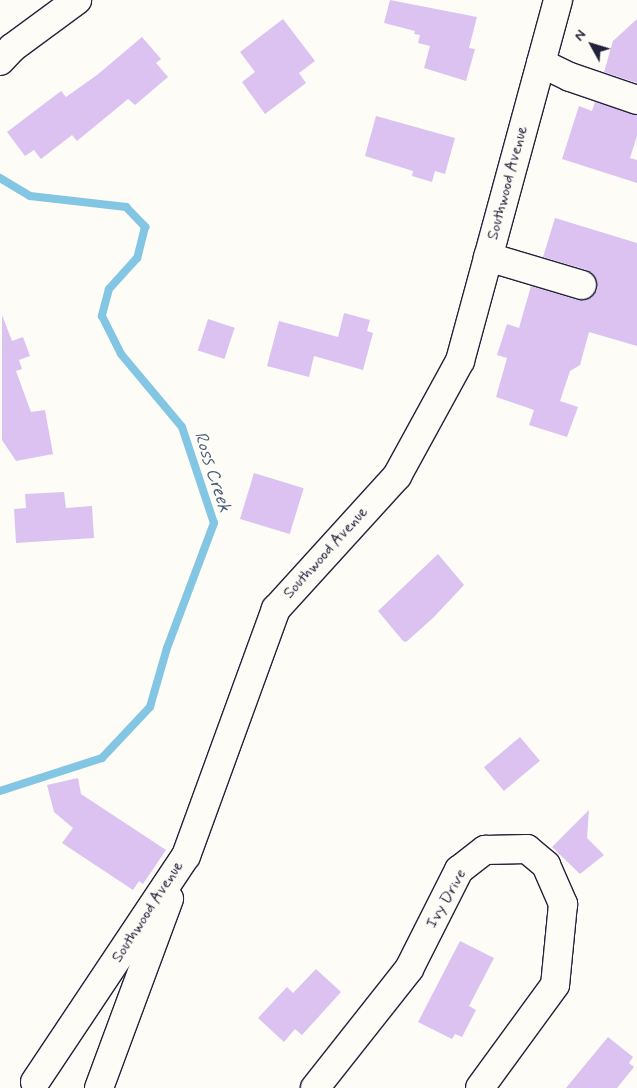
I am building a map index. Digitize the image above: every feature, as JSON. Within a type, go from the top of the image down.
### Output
[{"type":"street","points":[[0,61],[12,48],[77,0]]},
{"type":"street","name":"Southwood Avenue","points":[[35,1082],[186,856],[276,609],[397,476],[460,361],[558,0]]},
{"type":"street","points":[[542,63],[570,78],[637,100]]},
{"type":"street","points":[[488,257],[582,285]]},
{"type":"street","name":"Ivy Drive","points":[[315,1088],[409,969],[459,870],[485,850],[528,849],[546,865],[563,904],[555,985],[480,1088]]},
{"type":"street","points":[[99,1088],[186,856]]},
{"type":"building","points":[[390,0],[477,17],[469,48],[475,49],[466,81],[424,68],[430,46],[418,43],[420,35],[414,34],[415,31],[384,23]]},
{"type":"building","points":[[283,19],[315,61],[299,73],[306,83],[265,114],[242,82],[255,72],[240,52]]},
{"type":"building","points":[[637,19],[637,83],[604,72],[613,41]]},
{"type":"building","points":[[142,37],[161,59],[156,63],[168,77],[135,105],[128,99],[77,141],[72,135],[41,159],[34,150],[25,156],[7,132],[61,91],[66,97],[97,75]]},
{"type":"building","points":[[595,102],[637,115],[637,136],[630,158],[637,160],[637,183],[562,159],[579,106],[592,111]]},
{"type":"building","points":[[376,116],[455,138],[445,174],[435,171],[432,182],[412,176],[413,171],[365,156]]},
{"type":"building","points":[[555,218],[637,243],[637,346],[589,332],[580,365],[570,371],[560,401],[578,407],[567,437],[529,425],[534,410],[496,397],[507,358],[497,355],[507,324],[519,328],[531,286],[578,300],[586,300],[597,290],[597,281],[587,270],[543,257]]},
{"type":"building","points":[[344,313],[370,320],[367,331],[373,333],[363,370],[314,356],[309,377],[267,366],[279,321],[338,337]]},
{"type":"building","points":[[2,315],[12,341],[23,337],[30,356],[19,360],[22,369],[16,371],[31,412],[45,410],[53,454],[16,461],[2,440]]},
{"type":"building","points":[[208,319],[235,328],[224,359],[198,350]]},
{"type":"building","points":[[254,473],[304,488],[290,534],[240,519]]},
{"type":"building","points":[[64,492],[66,508],[92,506],[94,538],[16,543],[14,509],[26,508],[25,494]]},
{"type":"building","points":[[438,554],[464,585],[433,618],[406,642],[403,641],[378,611]]},
{"type":"building","points":[[520,737],[540,761],[504,791],[484,767]]},
{"type":"building","points":[[78,778],[81,794],[166,850],[143,884],[139,881],[133,890],[62,843],[73,828],[54,812],[47,785]]},
{"type":"building","points":[[589,810],[587,838],[604,855],[580,874],[552,847]]},
{"type":"building","points":[[460,941],[494,958],[469,1006],[476,1010],[462,1037],[455,1034],[452,1039],[418,1022]]},
{"type":"building","points":[[316,969],[341,992],[302,1035],[295,1029],[284,1042],[258,1018],[287,987],[293,993]]},
{"type":"building","points":[[608,1037],[633,1057],[629,1063],[634,1067],[617,1088],[566,1088]]},
{"type":"waterway","name":"Ross Creek","points":[[0,178],[30,196],[126,207],[145,227],[137,258],[109,289],[102,316],[121,354],[182,427],[214,523],[167,648],[150,707],[102,758],[0,791]]}]
